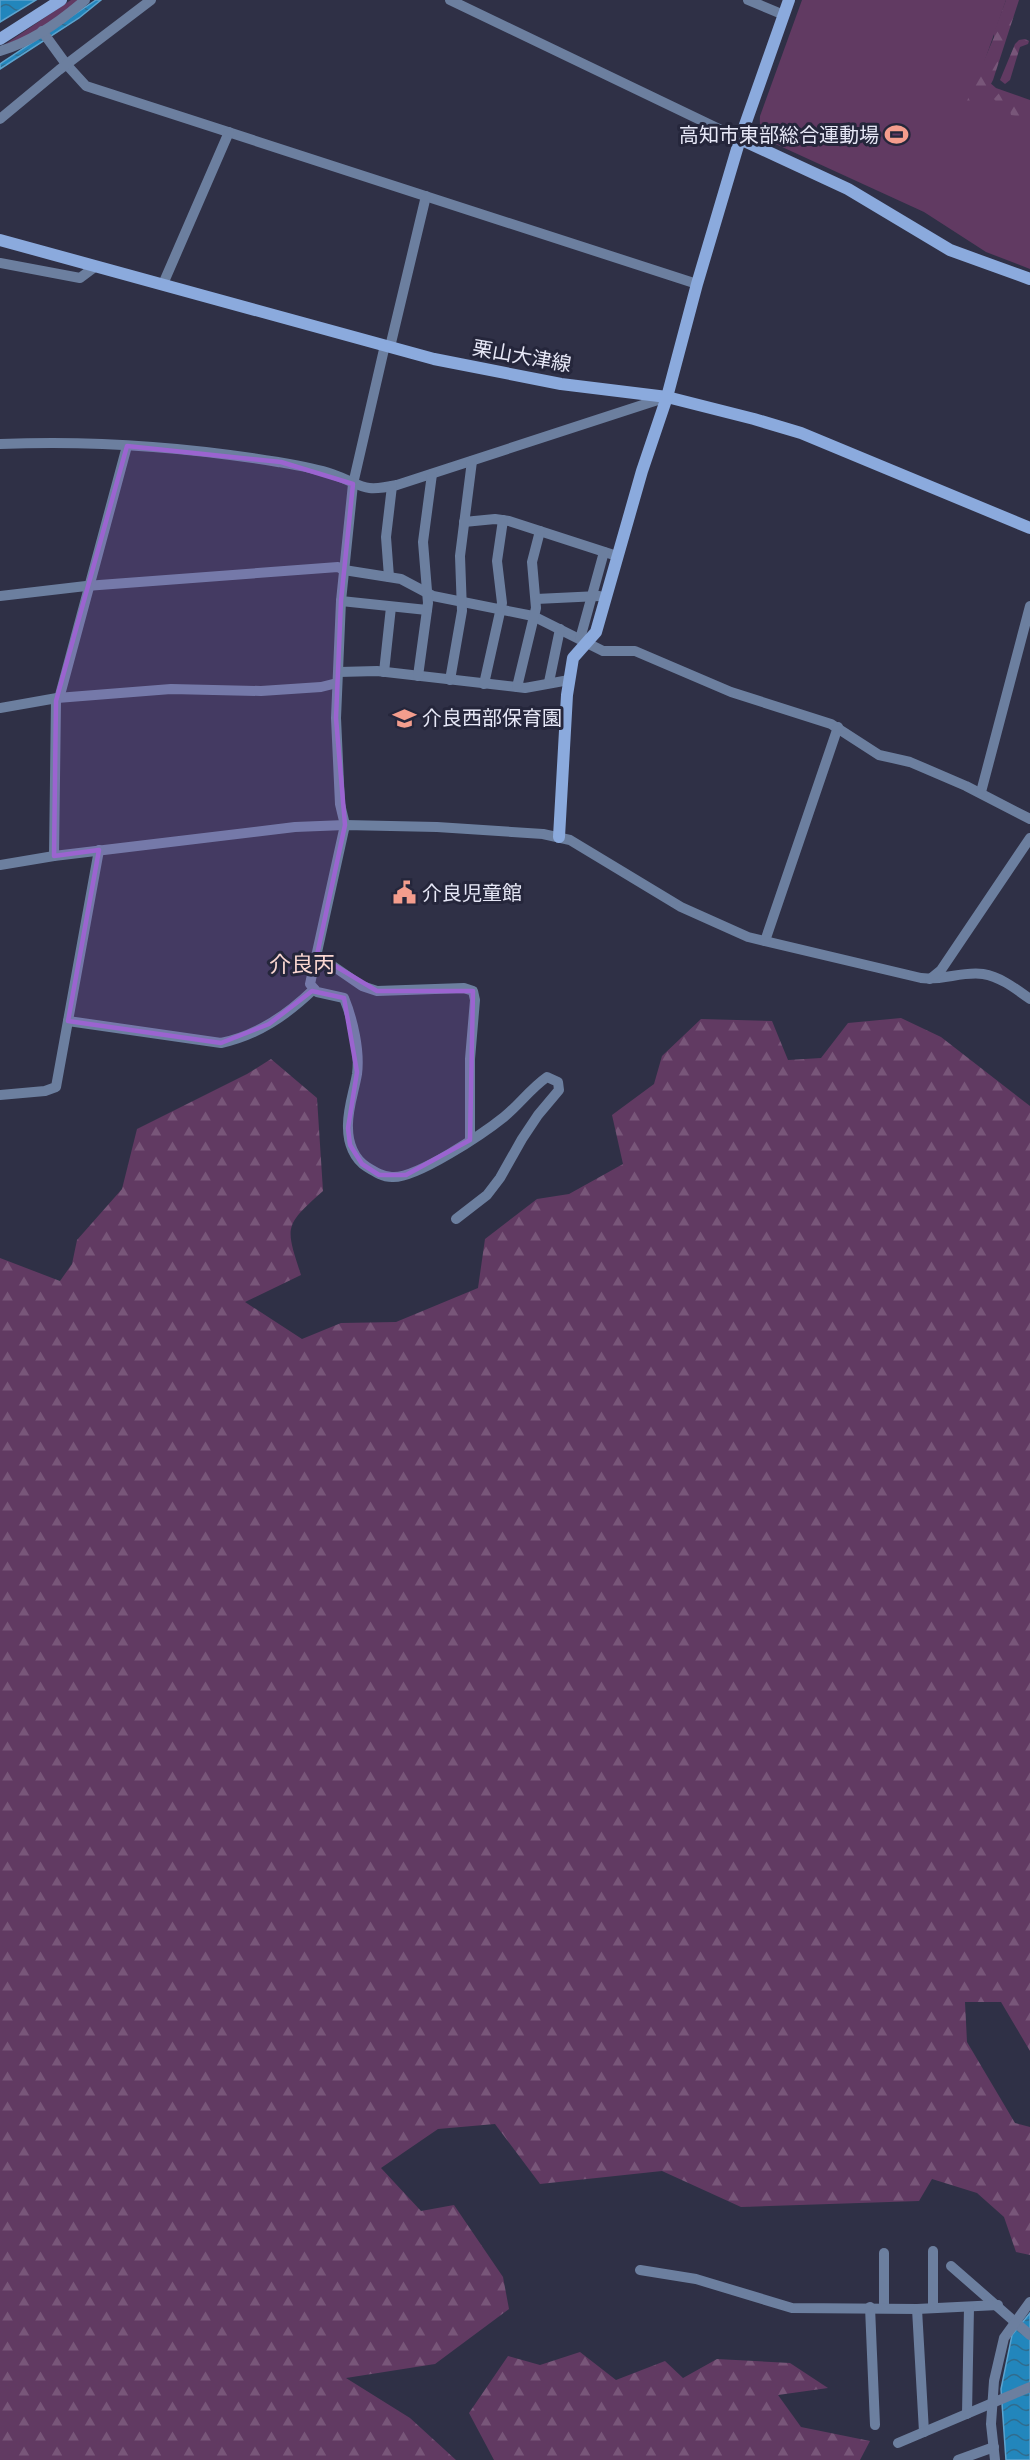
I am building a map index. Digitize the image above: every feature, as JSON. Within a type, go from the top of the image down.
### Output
[{"type":"street","points":[[0,39],[61,0]]},
{"type":"street","points":[[0,51],[45,36],[86,0]]},
{"type":"street","points":[[0,119],[66,64],[152,0]]},
{"type":"street","points":[[450,0],[848,189],[950,250],[1030,279]]},
{"type":"street","points":[[748,0],[784,15]]},
{"type":"street","points":[[559,837],[569,680],[573,658],[584,641],[596,632],[642,471],[667,397],[697,284],[740,139],[789,0]]},
{"type":"street","points":[[45,36],[86,86],[697,284]]},
{"type":"street","points":[[163,284],[229,132]]},
{"type":"street","points":[[426,196],[353,484],[341,601],[336,718],[340,804],[345,825],[310,984],[317,992],[344,998],[349,1011],[357,1072],[348,1128],[350,1145],[362,1164],[379,1174],[393,1178],[424,1168],[505,1116],[535,1085],[547,1077],[558,1082],[559,1090],[522,1139],[500,1178],[487,1195],[456,1219]]},
{"type":"street","name":"栗山大津線","points":[[0,240],[434,359],[561,384],[667,397],[754,418],[801,433],[1030,528]]},
{"type":"street","points":[[0,263],[80,278],[96,266]]},
{"type":"street","points":[[0,444],[128,446],[213,452],[281,462],[331,474],[364,489],[392,486],[432,474],[667,397]]},
{"type":"street","points":[[54,856],[57,698],[60,695],[128,446]]},
{"type":"street","points":[[450,680],[462,603],[460,556],[472,461]]},
{"type":"street","points":[[418,676],[427,610],[428,592],[423,542],[432,474]]},
{"type":"street","points":[[389,577],[386,537],[392,486]]},
{"type":"street","points":[[464,522],[503,520],[617,556]]},
{"type":"street","points":[[484,684],[500,610],[497,561],[503,520]]},
{"type":"street","points":[[517,687],[536,599],[532,562],[540,531]]},
{"type":"street","points":[[584,641],[604,552]]},
{"type":"street","points":[[0,596],[89,586],[338,567],[344,570],[401,579],[428,592],[462,603],[533,616],[603,651],[635,651],[731,692],[768,702],[838,727],[879,755],[909,762],[981,792],[1030,819]]},
{"type":"street","points":[[536,599],[593,595],[606,598]]},
{"type":"street","points":[[341,601],[427,610]]},
{"type":"street","points":[[981,792],[1030,606]]},
{"type":"street","points":[[384,672],[391,607]]},
{"type":"street","points":[[549,682],[560,629]]},
{"type":"street","points":[[0,708],[57,698],[171,689],[235,692],[289,690],[338,678],[384,672],[525,688],[569,680]]},
{"type":"street","points":[[765,941],[838,727]]},
{"type":"street","points":[[0,865],[99,850],[295,827],[345,825],[437,827],[559,837],[589,850],[681,907],[718,925],[765,941],[930,979],[983,974],[995,977],[1030,999]]},
{"type":"street","points":[[930,979],[941,970],[1030,838]]},
{"type":"street","points":[[0,1095],[45,1091],[56,1087],[99,850]]},
{"type":"street","points":[[317,955],[362,986],[377,991],[464,988],[473,991],[475,1000],[470,1059],[470,1140]]},
{"type":"street","points":[[68,1021],[221,1043],[241,1038],[269,1024],[295,1008],[314,989]]},
{"type":"street","points":[[933,2251],[933,2308]]},
{"type":"street","points":[[884,2253],[885,2308]]},
{"type":"street","points":[[951,2266],[1030,2335]]},
{"type":"street","points":[[640,2270],[696,2279],[792,2308],[916,2309],[998,2305]]},
{"type":"street","points":[[995,2460],[991,2424],[996,2402],[994,2381],[1004,2338],[1030,2302]]},
{"type":"street","points":[[870,2307],[875,2425]]},
{"type":"street","points":[[967,2414],[969,2307]]},
{"type":"street","points":[[916,2309],[924,2432]]},
{"type":"street","points":[[898,2443],[1030,2387]]},
{"type":"street","points":[[958,2460],[994,2447]]},
{"type":"highlighted area","points":[[127,446],[281,462],[353,484],[341,601],[336,718],[345,825],[317,955],[377,991],[473,991],[470,1140],[406,1175],[379,1175],[362,1164],[350,1145],[348,1128],[357,1072],[344,998],[312,991],[269,1024],[221,1043],[68,1021],[99,850],[54,856],[56,701]]},
{"type":"green space","points":[[71,0],[80,0],[35,33],[4,45]]},
{"type":"green space","name":"高知市東部総合運動場","points":[[802,0],[1006,0],[980,74],[996,88],[1030,100],[1030,269],[986,252],[924,212],[766,138],[761,130],[760,116]]},
{"type":"green space","points":[[1006,0],[1019,0],[993,80],[981,103],[977,105],[967,101],[994,37]]},
{"type":"green space","points":[[1025,39],[1029,41],[1028,44],[1020,47],[1010,80],[1005,84],[1000,80],[1015,44]]},
{"type":"green space","points":[[1000,92],[1022,101],[1020,106],[1029,110],[1030,108],[1030,119],[1011,115],[1009,107],[998,104],[994,99]]},
{"type":"green space","points":[[901,1018],[941,1037],[1030,1106],[1030,2051],[1001,2002],[965,2002],[967,2042],[1015,2123],[1030,2127],[1030,2255],[1016,2252],[1004,2217],[977,2193],[932,2179],[919,2201],[741,2207],[662,2171],[540,2184],[495,2124],[438,2129],[381,2168],[421,2211],[454,2205],[503,2277],[509,2309],[435,2364],[346,2378],[410,2418],[456,2460],[0,2460],[0,1258],[60,1281],[72,1264],[77,1240],[122,1189],[137,1129],[247,1074],[271,1059],[317,1098],[323,1191],[301,1212],[291,1228],[292,1246],[301,1275],[245,1302],[302,1339],[341,1323],[396,1322],[478,1288],[485,1239],[537,1199],[569,1194],[623,1164],[612,1115],[654,1084],[662,1056],[701,1019],[772,1021],[788,1060],[821,1058],[848,1023]]},
{"type":"green space","points":[[580,2352],[616,2380],[665,2361],[683,2378],[717,2359],[790,2363],[828,2388],[778,2395],[801,2427],[870,2441],[860,2460],[494,2460],[469,2413],[508,2356],[540,2365]]},
{"type":"water","points":[[0,0],[36,0],[0,22]]},
{"type":"water","points":[[96,0],[101,0],[79,18],[0,69],[0,64]]},
{"type":"water","points":[[1030,2313],[1030,2460],[1006,2460],[1001,2389],[1012,2335]]},
{"type":"place","name":"高知市東部総合運動場","points":[[897,135]]},
{"type":"place","name":"介良西部保育園","points":[[404,718]]},
{"type":"place","name":"介良児童館","points":[[404,893]]},
{"type":"district","name":"介良丙","points":[[302,964]]}]
